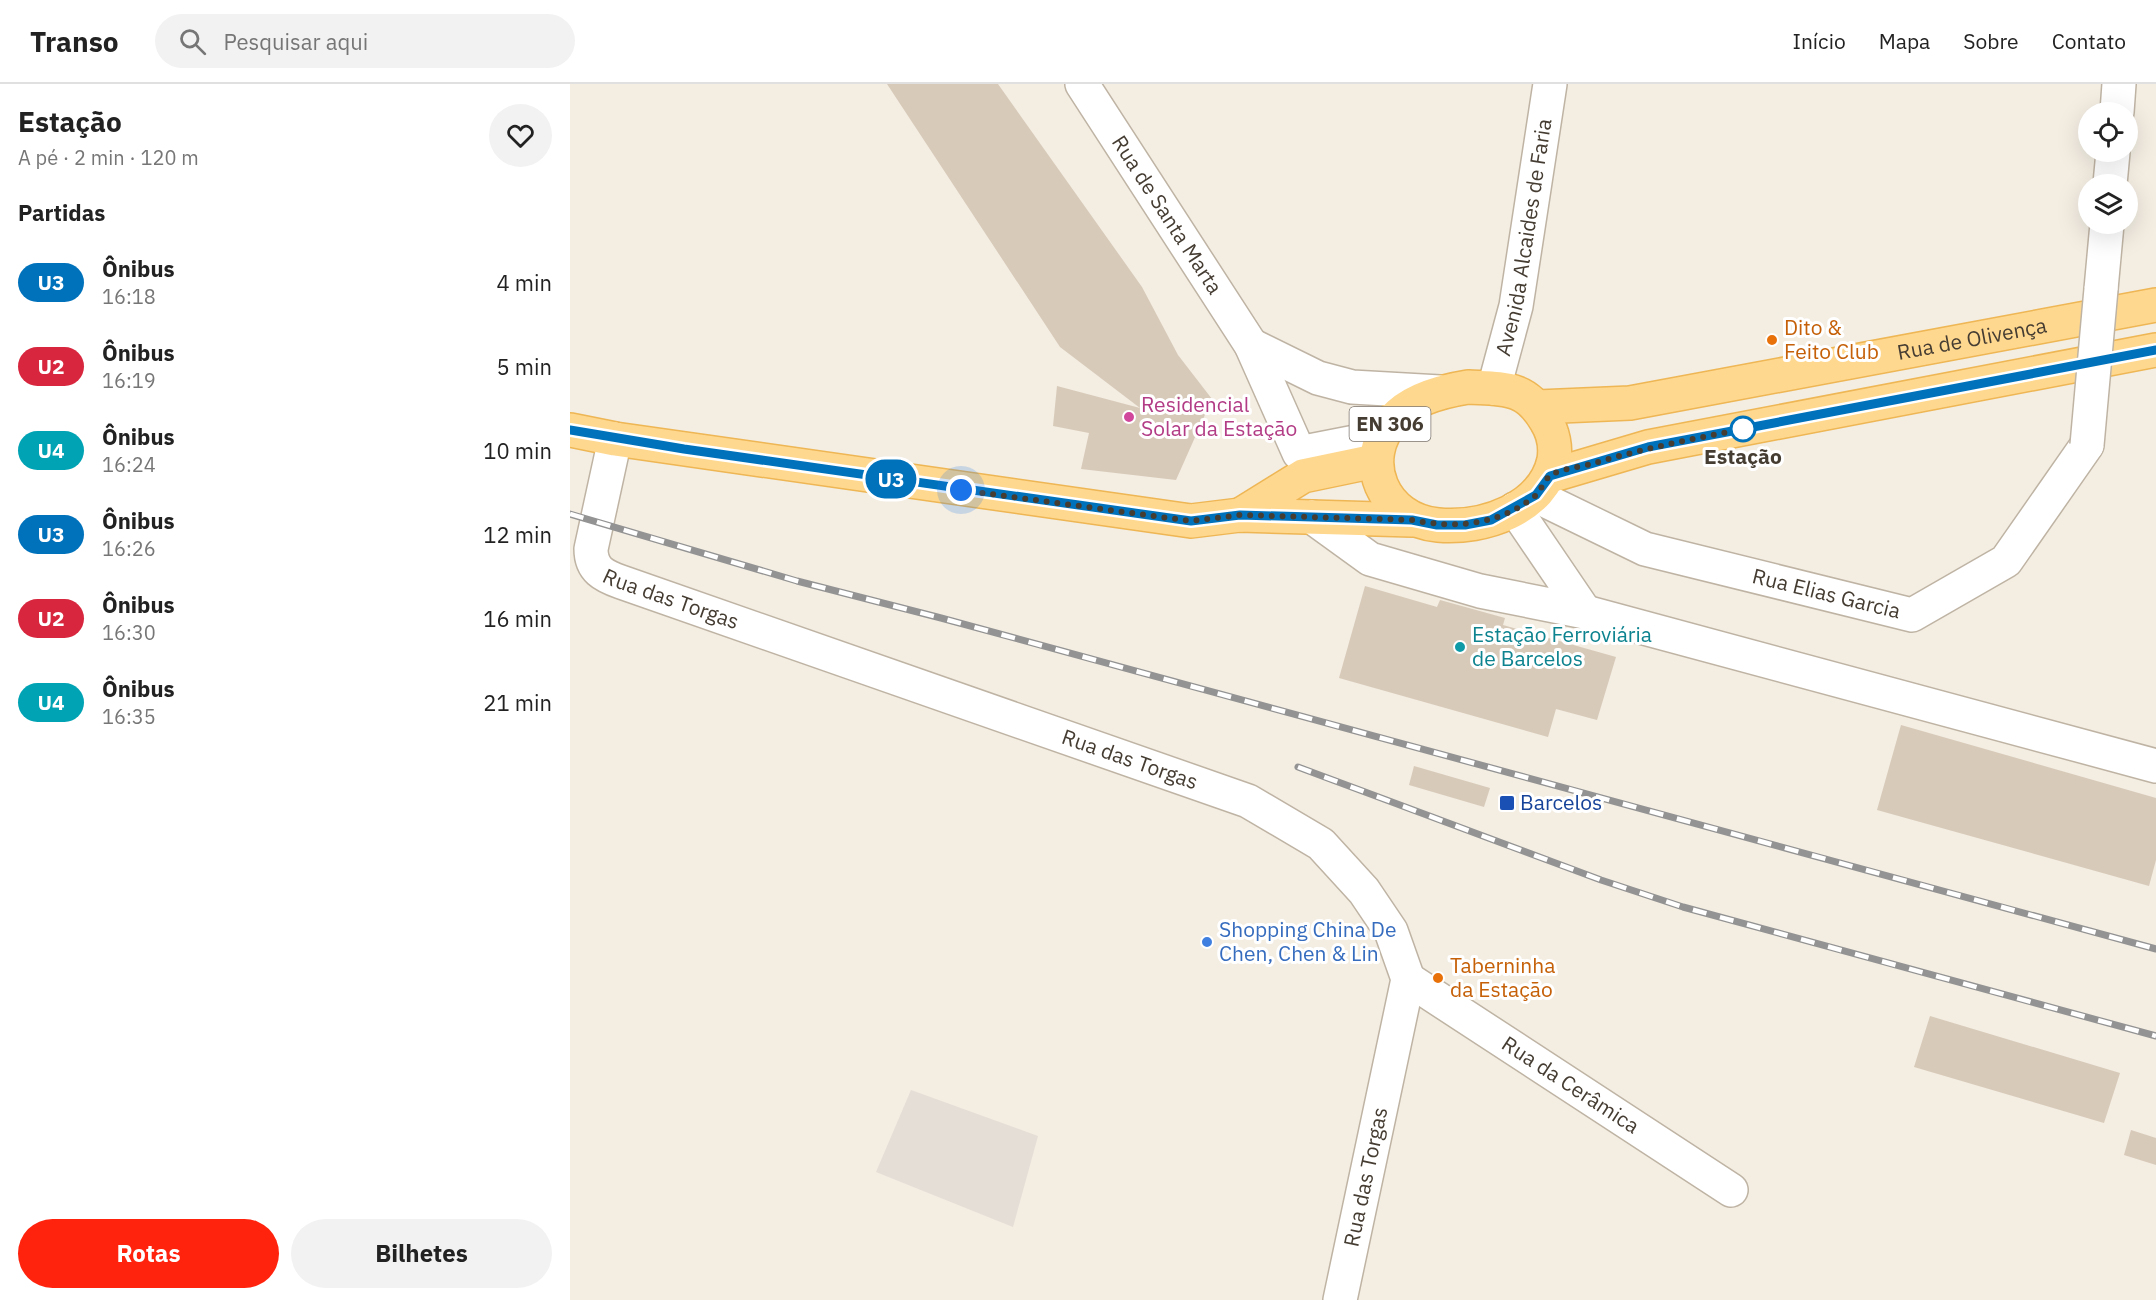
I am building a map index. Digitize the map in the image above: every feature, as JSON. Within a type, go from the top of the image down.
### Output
[{"type":"main road","name":"Rua de Olivença","points":[[1538,407],[1630,403],[2156,305]]},
{"type":"main road","name":"EN 306","points":[[570,429],[615,438],[1179,520],[1191,521],[1240,515],[1412,520],[1437,525],[1465,525],[1491,520],[1534,493],[1648,447],[2156,350]]},
{"type":"main road","name":"EN 306","points":[[1412,520],[1393,506],[1380,485],[1378,449],[1395,417],[1440,392],[1468,387],[1494,388],[1518,393],[1538,407]]},
{"type":"main road","points":[[1534,493],[1555,452],[1551,428],[1538,407]]},
{"type":"main road","name":"EN 306","points":[[1240,515],[1301,464],[1378,449]]},
{"type":"street","name":"Rua de Santa Marta","points":[[1082,84],[1251,345],[1301,464]]},
{"type":"street","name":"Avenida Alcaides de Faria","points":[[1494,388],[1516,306],[1550,84]]},
{"type":"street","points":[[2117,102],[2119,84]]},
{"type":"street","name":"Rua Elias Garcia","points":[[1534,493],[1645,549],[1912,615],[2006,561],[2086,445],[2106,234]]},
{"type":"street","points":[[1251,345],[1318,378],[1352,387],[1440,392]]},
{"type":"street","name":"Rua das Torgas","points":[[615,438],[591,549],[592,562],[599,572],[621,582],[1248,801],[1321,844],[1364,891],[1391,931],[1408,979],[1340,1300]]},
{"type":"street","points":[[1534,493],[1585,612]]},
{"type":"street","points":[[1312,517],[1370,559],[1480,591],[1585,612],[2156,766]]},
{"type":"street","name":"Rua da Cerâmica","points":[[1408,979],[1731,1190]]},
{"type":"shaded area","points":[[911,1090],[1038,1136],[1013,1227],[876,1172]]},
{"type":"building","points":[[887,84],[998,84],[1142,287],[1178,355],[1212,399],[1176,480],[1081,469],[1089,433],[1053,426],[1057,386],[1140,408],[1060,347]]},
{"type":"building","points":[[1365,586],[1437,607],[1440,600],[1505,618],[1503,625],[1616,657],[1597,720],[1556,709],[1548,737],[1339,678]]},
{"type":"building","points":[[1901,725],[2156,798],[2156,860],[2149,886],[1877,810]]},
{"type":"building","points":[[1414,766],[1490,788],[1484,807],[1409,785]]},
{"type":"building","points":[[1930,1016],[2120,1073],[2104,1123],[1914,1067]]},
{"type":"building","points":[[2131,1130],[2156,1138],[2156,1165],[2124,1155]]},
{"type":"railway","points":[[570,514],[797,581],[941,618],[2156,949]]},
{"type":"railway","points":[[1298,767],[1601,880],[1683,907],[2156,1036]]},
{"type":"bus line","name":"U3","points":[[570,430],[1077,507],[1191,521],[1240,515],[1412,520],[1437,525],[1465,525],[1491,520],[1515,509],[1536,495],[1550,476],[1648,447],[2156,350]]},
{"type":"place","name":"Dito & Feito Club","points":[[1772,340]]},
{"type":"place","name":"Residencial Solar da Estação","points":[[1129,417]]},
{"type":"place","name":"Estação","points":[[1743,429]]},
{"type":"place","name":"Estação Ferroviária de Barcelos","points":[[1460,647]]},
{"type":"place","name":"Barcelos","points":[[1507,803]]},
{"type":"place","name":"Shopping China De Chen, Chen & Lin","points":[[1207,942]]},
{"type":"place","name":"Taberninha da Estação","points":[[1438,978]]},
{"type":"route","points":[[961,490],[1191,521],[1240,515],[1412,520],[1437,525],[1465,525],[1491,520],[1515,509],[1536,495],[1550,476],[1648,447],[1743,429]]}]
